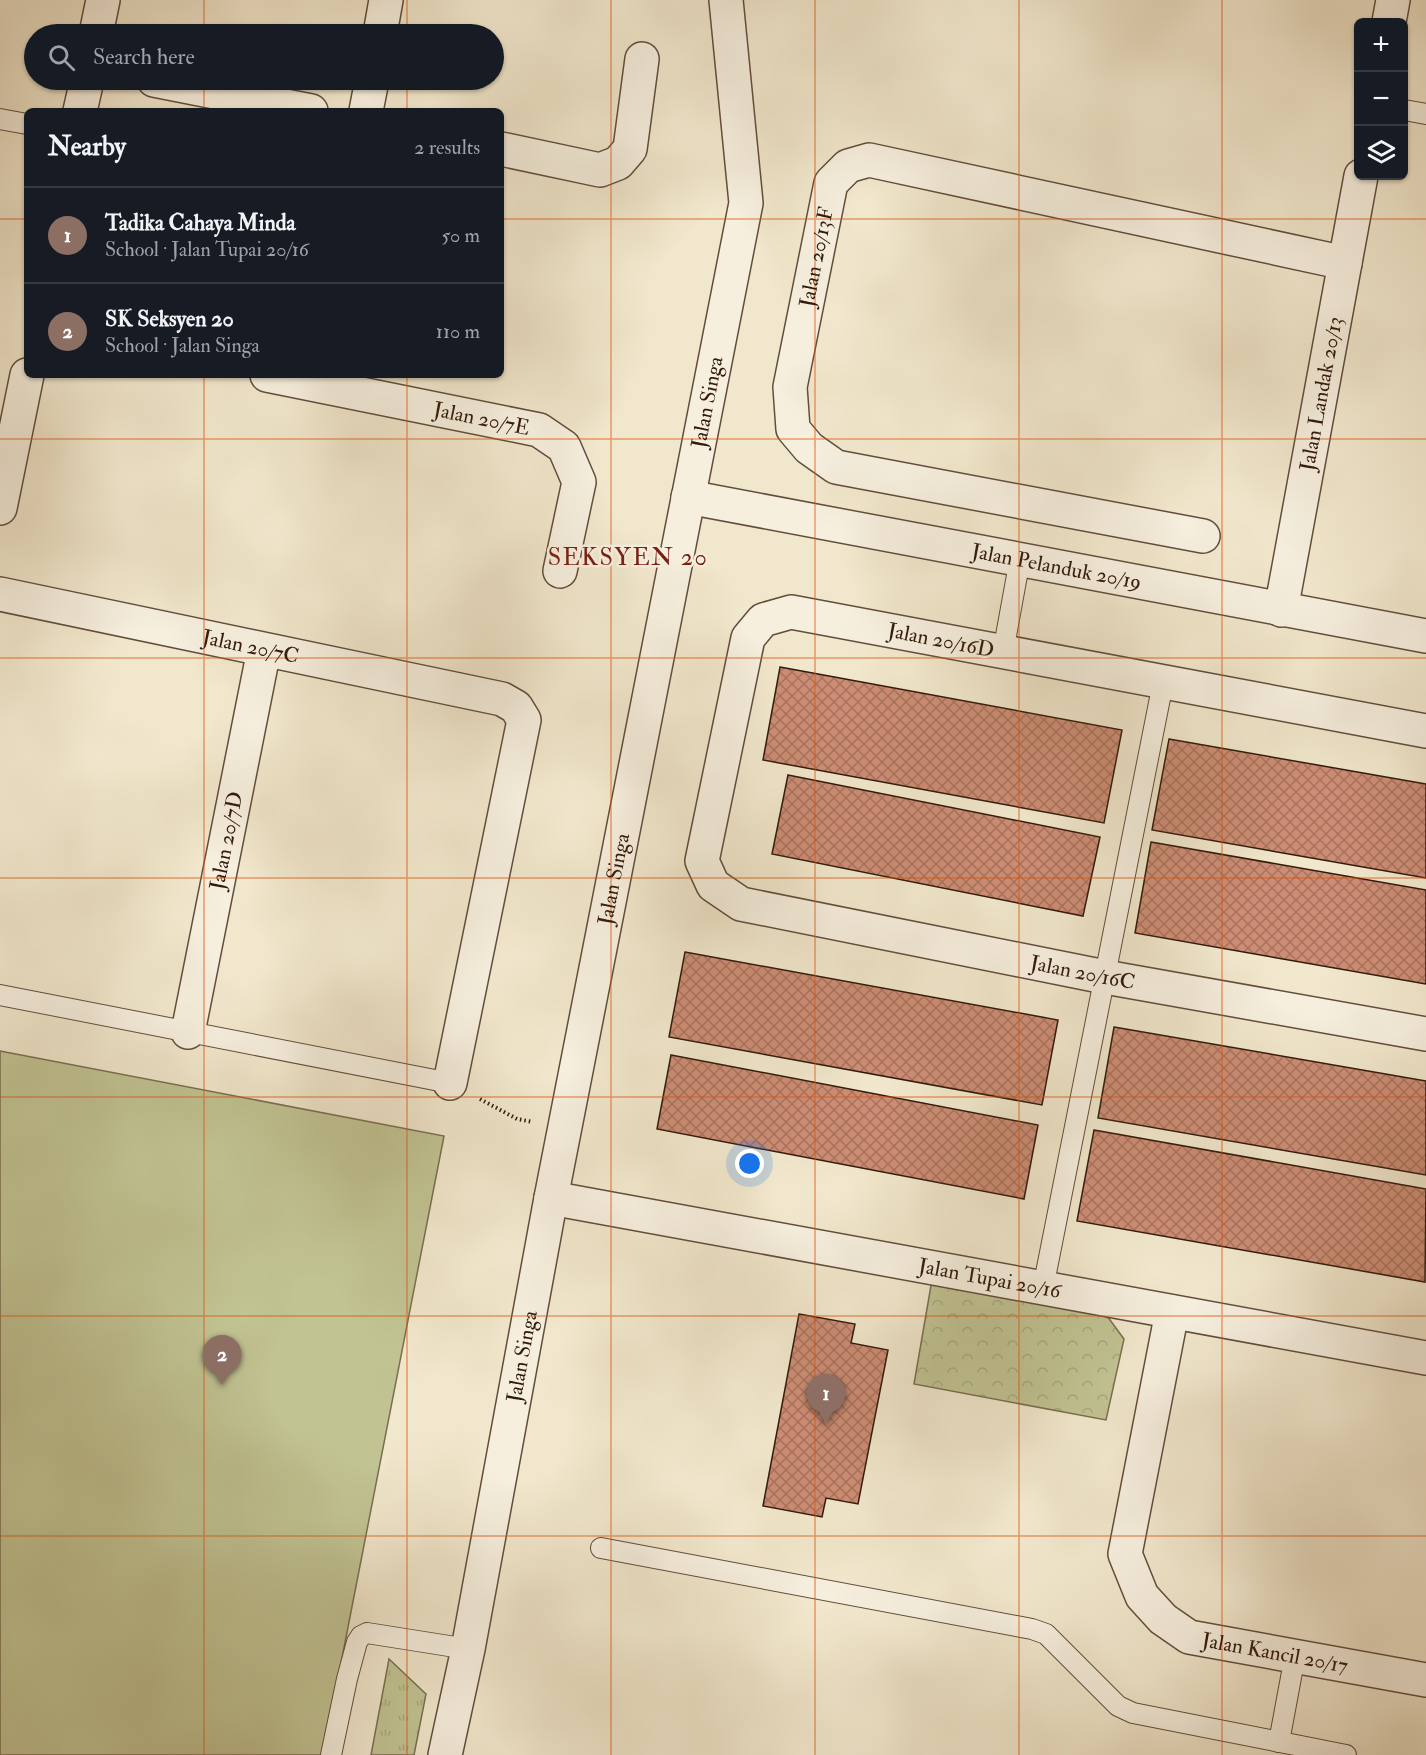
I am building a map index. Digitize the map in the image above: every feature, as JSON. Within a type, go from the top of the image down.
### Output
[{"type":"street","points":[[98,24],[103,0]]},
{"type":"street","points":[[382,24],[387,0]]},
{"type":"street","name":"Jalan Singa","points":[[445,1755],[468,1649],[551,1198],[746,202],[726,0]]},
{"type":"street","points":[[1390,18],[1393,0]]},
{"type":"street","points":[[504,150],[600,170],[618,163],[630,149],[642,59]]},
{"type":"street","points":[[82,108],[85,90]]},
{"type":"street","points":[[205,90],[297,108]]},
{"type":"street","points":[[367,108],[370,90]]},
{"type":"street","name":"Jalan 20/13F","points":[[1203,536],[836,467],[808,448],[793,429],[790,387],[831,183],[848,166],[869,159],[1345,263]]},
{"type":"street","name":"Jalan Landak 20/13","points":[[1281,610],[1360,180]]},
{"type":"street","points":[[0,508],[5,460],[26,378]]},
{"type":"street","name":"Jalan 20/7E","points":[[282,378],[539,430],[564,447],[579,482],[560,571]]},
{"type":"street","name":"Jalan Pelanduk 20/19","points":[[688,497],[1426,636]]},
{"type":"street","name":"Jalan 20/7C","points":[[0,594],[502,699],[516,707],[524,720],[450,1083]]},
{"type":"street","name":"Jalan 20/16D","points":[[741,904],[713,885],[702,861],[748,638],[764,620],[791,612],[1426,731]]},
{"type":"street","name":"Jalan 20/7D","points":[[188,1032],[264,650]]},
{"type":"street","name":"Jalan 20/16C","points":[[741,904],[1105,976],[1426,1034]]},
{"type":"street","name":"Jalan Tupai 20/16","points":[[551,1198],[1426,1358]]},
{"type":"street","name":"Jalan Kancil 20/17","points":[[1172,1312],[1125,1554],[1142,1596],[1163,1619],[1189,1636],[1426,1680]]},
{"type":"lane","points":[[1408,111],[1426,114]]},
{"type":"lane","points":[[0,119],[24,123]]},
{"type":"lane","points":[[1004,652],[1020,560]]},
{"type":"lane","points":[[1043,1288],[1163,682]]},
{"type":"lane","points":[[0,995],[450,1083]]},
{"type":"lane","points":[[601,1548],[1032,1629],[1046,1634],[1118,1706],[1133,1713],[1346,1755]]},
{"type":"lane","points":[[331,1755],[347,1679],[357,1642],[361,1636],[367,1633],[468,1649]]},
{"type":"lane","points":[[1279,1742],[1294,1656]]},
{"type":"path","points":[[450,1083],[517,1119],[565,1128]]},
{"type":"green space","points":[[0,1051],[444,1136],[323,1755],[0,1755]]},
{"type":"green space","points":[[933,1274],[1099,1305],[1124,1339],[1106,1420],[914,1384]]},
{"type":"green space","points":[[389,1659],[426,1694],[414,1755],[371,1755]]},
{"type":"building","points":[[780,667],[1122,730],[1104,823],[763,760]]},
{"type":"building","points":[[1169,739],[1426,784],[1426,878],[1152,830]]},
{"type":"building","points":[[788,775],[1100,837],[1083,916],[772,854]]},
{"type":"building","points":[[1151,842],[1426,890],[1426,984],[1135,933]]},
{"type":"building","points":[[685,952],[1058,1020],[1042,1105],[669,1037]]},
{"type":"building","points":[[1114,1027],[1426,1081],[1426,1175],[1098,1118]]},
{"type":"building","points":[[671,1055],[1038,1125],[1024,1199],[657,1129]]},
{"type":"building","points":[[1094,1130],[1426,1189],[1425,1282],[1077,1221]]},
{"type":"building","points":[[799,1314],[855,1324],[851,1343],[888,1350],[858,1504],[826,1498],[822,1517],[763,1506]]},
{"type":"place","name":"SK Seksyen 20","points":[[222,1385]]},
{"type":"place","name":"Tadika Cahaya Minda","points":[[826,1424]]},
{"type":"district","name":"SEKSYEN 20","points":[[628,557]]}]
